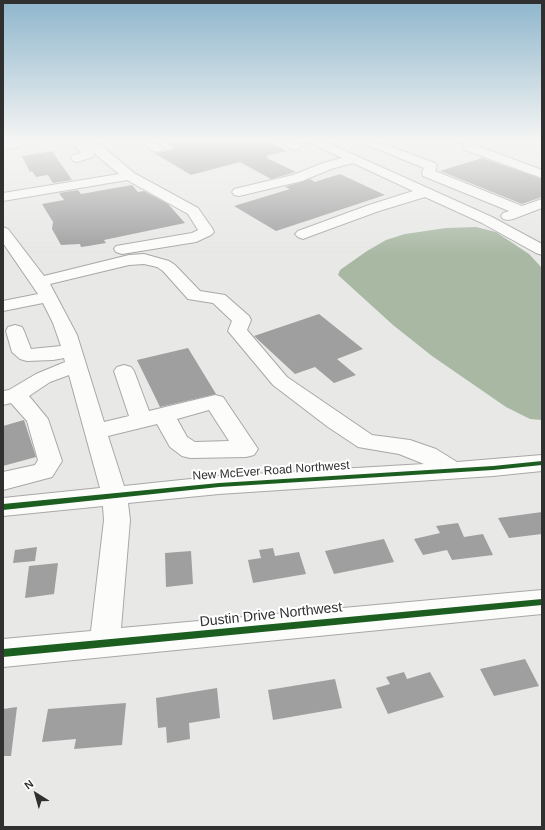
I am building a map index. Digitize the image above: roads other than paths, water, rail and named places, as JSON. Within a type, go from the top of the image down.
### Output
[{"type":"street","points":[[3,197],[119,178]]},
{"type":"street","points":[[3,306],[38,274],[84,258],[108,252],[196,237],[206,232],[205,228],[193,211],[132,178]]},
{"type":"street","points":[[239,192],[298,178]]},
{"type":"street","points":[[396,178],[492,223],[542,250]]},
{"type":"street","points":[[440,178],[522,211]]},
{"type":"street","points":[[303,234],[374,208],[425,192]]},
{"type":"street","points":[[492,223],[542,203]]},
{"type":"street","points":[[3,232],[38,274],[65,329],[114,495],[117,520],[105,643]]},
{"type":"street","points":[[38,274],[87,269],[129,260],[144,259],[163,264],[169,268],[194,295],[219,299],[242,320],[237,331],[280,381],[336,422],[366,442],[402,446],[428,455],[452,470]]},
{"type":"street","points":[[15,331],[22,352],[26,355],[53,354],[74,357]]},
{"type":"street","points":[[3,481],[42,471],[50,461],[37,418],[9,396],[43,378],[74,357]]},
{"type":"street","points":[[124,370],[141,420]]},
{"type":"street","points":[[96,431],[164,415]]},
{"type":"street","name":"New McEver Road Northwest","points":[[3,507],[219,485],[542,463]]},
{"type":"street","name":"Dustin Drive Northwest","points":[[3,653],[542,602]]}]
